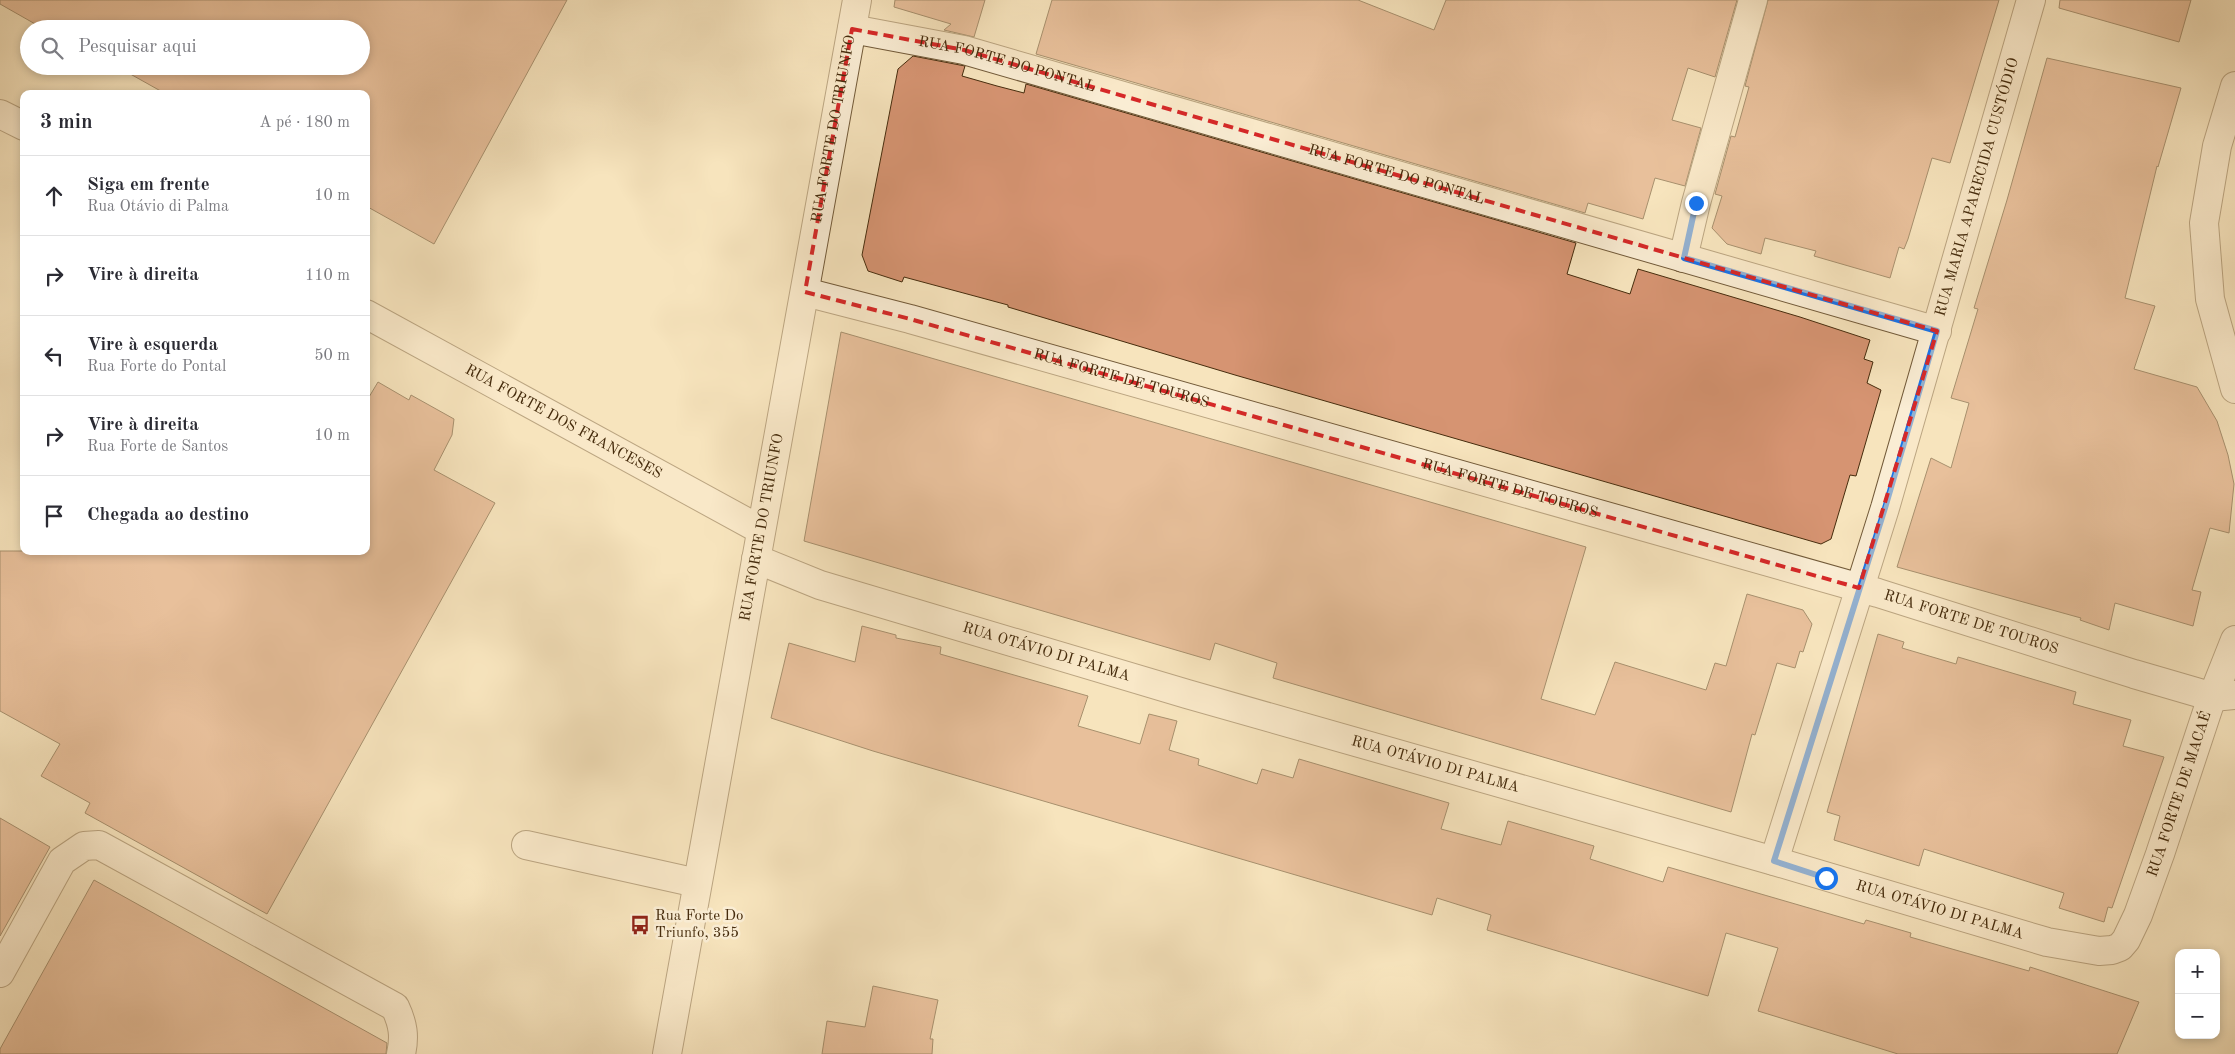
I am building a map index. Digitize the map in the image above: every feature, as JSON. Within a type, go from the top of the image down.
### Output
[{"type":"street","name":"RUA FORTE DO TRIUNFO","points":[[667,1054],[857,0]]},
{"type":"street","points":[[1684,258],[1696,203],[1753,0]]},
{"type":"street","name":"RUA MARIA APARECIDA CUSTÓDIO","points":[[1774,861],[1937,331],[2031,0]]},
{"type":"street","name":"RUA FORTE DO PONTAL","points":[[852,29],[964,50],[1937,331]]},
{"type":"street","points":[[2235,86],[2217,146],[2204,223],[2210,299],[2235,389]]},
{"type":"street","points":[[0,114],[20,124]]},
{"type":"street","name":"RUA FORTE DE TOUROS","points":[[805,292],[910,318],[1859,588],[2224,696]]},
{"type":"street","name":"RUA FORTE DOS FRANCESES","points":[[370,316],[761,530]]},
{"type":"street","name":"RUA OTÁVIO DI PALMA","points":[[756,559],[820,586],[1187,694],[1774,861],[2047,942],[2099,951],[2120,947]]},
{"type":"street","name":"RUA FORTE DE MACAÉ","points":[[2120,947],[2126,940],[2138,915],[2160,854],[2224,696],[2235,640]]},
{"type":"street","points":[[0,973],[62,861],[84,846],[100,845],[395,1007],[403,1024],[404,1041],[402,1054]]},
{"type":"street","points":[[526,845],[697,883]]},
{"type":"highlighted area","points":[[852,29],[964,50],[1937,331],[1859,588],[910,319],[805,292]]},
{"type":"building","points":[[0,0],[567,0],[434,244],[370,208],[370,90],[159,90],[132,75],[370,75],[370,20],[28,20],[0,4]]},
{"type":"building","points":[[895,0],[985,0],[974,37],[944,30],[951,24],[894,7]]},
{"type":"building","points":[[1052,0],[1358,0],[1434,30],[1446,0],[1737,0],[1715,77],[1688,68],[1672,120],[1701,128],[1685,186],[1655,178],[1643,219],[1588,203],[1585,213],[1036,54]]},
{"type":"building","points":[[1768,0],[1999,0],[1950,163],[1932,158],[1908,239],[1904,249],[1899,247],[1890,278],[1814,256],[1816,251],[1765,238],[1761,254],[1727,244],[1712,228],[1722,196],[1715,194],[1731,136],[1735,137],[1749,87],[1745,86]]},
{"type":"building","points":[[2060,0],[2191,0],[2179,42],[2059,8]]},
{"type":"building","points":[[913,56],[965,66],[962,76],[997,86],[1024,93],[1026,84],[1576,243],[1567,274],[1630,294],[1638,269],[1800,317],[1870,340],[1864,359],[1873,362],[1867,383],[1881,390],[1856,476],[1850,475],[1831,539],[1821,544],[1235,375],[1008,307],[1008,305],[904,277],[902,282],[868,271],[862,255],[898,69]]},
{"type":"building","points":[[2047,58],[2181,88],[2157,166],[2125,298],[2155,306],[2134,369],[2197,387],[2217,421],[2228,455],[2234,484],[2229,533],[2210,528],[2192,590],[2201,592],[2193,626],[2115,603],[2109,630],[2080,620],[2081,618],[1897,567],[1931,458],[1951,468],[1969,403],[1951,398],[1978,309],[1974,308]]},
{"type":"building","points":[[841,332],[1586,547],[1541,699],[1595,715],[1615,662],[1706,690],[1715,663],[1726,666],[1747,594],[1803,610],[1812,624],[1803,652],[1800,651],[1795,668],[1777,663],[1755,735],[1752,734],[1731,812],[1273,678],[1277,663],[1215,643],[1210,660],[804,541]]},
{"type":"building","points":[[378,382],[409,400],[411,395],[454,419],[452,435],[434,470],[495,503],[267,914],[85,813],[90,803],[41,776],[60,744],[0,711],[0,551],[20,551],[20,555],[370,555],[370,395]]},
{"type":"building","points":[[862,626],[896,635],[896,638],[941,647],[940,654],[1088,696],[1078,726],[1140,744],[1149,714],[1177,721],[1169,750],[1199,759],[1198,765],[1257,784],[1262,769],[1293,778],[1299,759],[1449,803],[1441,829],[1501,845],[1508,821],[1594,846],[1590,859],[1663,882],[1668,867],[1864,924],[1866,920],[1911,933],[1910,937],[2029,971],[2030,967],[2139,1002],[2117,1054],[1898,1054],[1758,1011],[1778,948],[1726,933],[1708,996],[1487,930],[1491,915],[1437,898],[1432,915],[873,751],[771,718],[789,643],[855,662]]},
{"type":"building","points":[[1878,634],[1904,642],[1902,648],[1956,664],[1958,657],[2076,692],[2073,704],[2131,720],[2123,746],[2164,757],[2112,908],[2108,907],[2104,922],[2059,908],[2064,893],[1924,849],[1919,866],[1834,840],[1840,816],[1827,812]]},
{"type":"building","points":[[0,818],[50,847],[0,936]]},
{"type":"building","points":[[94,880],[387,1043],[386,1054],[0,1054],[0,1049]]},
{"type":"building","points":[[873,986],[938,1000],[930,1039],[933,1039],[932,1054],[822,1054],[827,1021],[865,1027]]},
{"type":"place","name":"Rua Forte Do Triunfo, 355","points":[[640,925]]},
{"type":"route","points":[[1696,203],[1684,258],[1937,331],[1885,508],[1774,861],[1826,878]]}]
